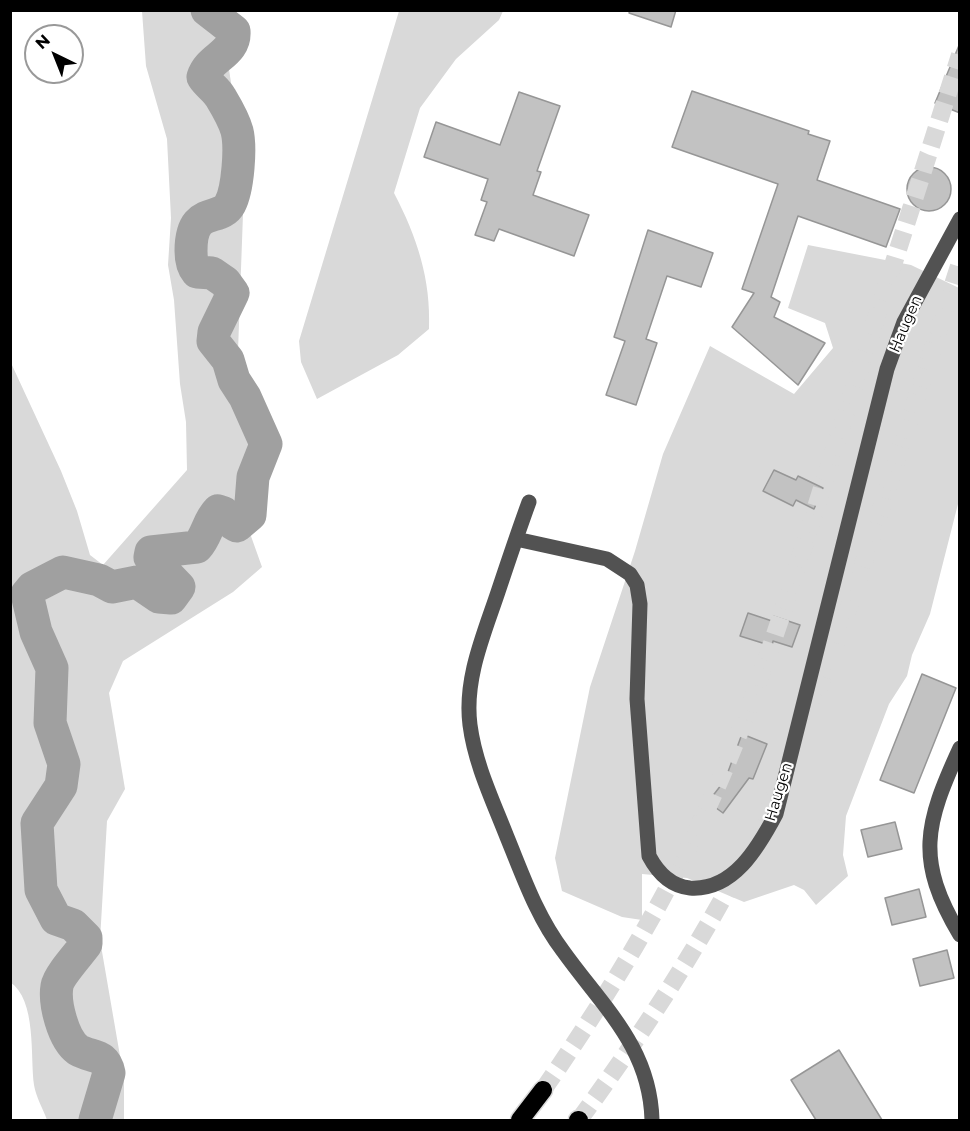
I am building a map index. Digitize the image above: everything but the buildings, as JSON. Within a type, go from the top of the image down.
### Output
[{"type":"highway","points":[[520,1120],[543,1090]]},
{"type":"street","name":"Haugen","points":[[516,538],[607,559],[621,565],[637,585],[640,603],[637,699],[649,856],[656,870],[668,881],[684,887],[701,888],[716,885],[747,860],[761,842],[776,814],[887,369],[904,322],[960,219]]},
{"type":"street","points":[[529,502],[472,677],[469,710],[473,742],[496,809],[540,914],[562,951],[617,1021],[639,1058],[649,1089],[652,1120]]},
{"type":"street","points":[[960,748],[932,823],[927,847],[933,876],[960,935]]},
{"type":"shaded area","points":[[142,11],[217,11],[222,24],[236,115],[243,214],[238,351],[255,448],[247,482],[247,525],[262,567],[233,592],[123,661],[109,693],[125,789],[107,821],[100,940],[124,1079],[124,1120],[47,1120],[34,1085],[31,1030],[25,1002],[19,990],[10,982],[11,363],[61,471],[77,511],[90,555],[103,565],[187,470],[186,422],[180,384],[174,300],[168,265],[171,218],[167,139],[146,66]]},
{"type":"shaded area","points":[[399,11],[503,11],[499,20],[456,59],[420,108],[394,193],[416,242],[421,259],[428,293],[429,329],[398,355],[317,399],[301,362],[299,341]]},
{"type":"shaded area","points":[[808,245],[911,265],[959,288],[959,500],[930,614],[912,655],[907,676],[889,704],[846,816],[843,855],[848,876],[816,905],[804,890],[794,885],[744,902],[687,878],[642,874],[642,920],[622,917],[562,891],[555,858],[590,687],[635,551],[663,454],[710,346],[794,394],[833,348],[825,323],[788,308]]},
{"type":"waterway","points":[[95,1120],[109,1073],[101,1059],[78,1050],[68,1038],[58,1011],[56,993],[59,981],[86,944],[86,938],[73,925],[56,919],[41,890],[37,823],[61,786],[64,764],[50,723],[52,668],[36,632],[27,594],[32,588],[63,572],[99,580],[112,587],[137,582],[159,597],[171,598],[179,587],[150,557],[151,552],[197,547],[218,511],[224,513],[237,526],[250,515],[253,477],[266,444],[245,397],[234,380],[228,360],[213,341],[214,332],[233,293],[225,282],[212,273],[197,272],[191,257],[192,236],[196,226],[201,220],[220,213],[230,204],[238,168],[239,147],[234,123],[219,95],[203,77],[206,70],[231,45],[234,31],[207,10]]},
{"type":"tunnel","points":[[543,1090],[586,1027],[645,929],[681,862],[718,785],[785,605],[960,55]]},
{"type":"tunnel","points":[[798,744],[853,596],[960,263]]},
{"type":"tunnel","points":[[579,1120],[636,1040],[689,957],[738,871],[781,783]]}]
